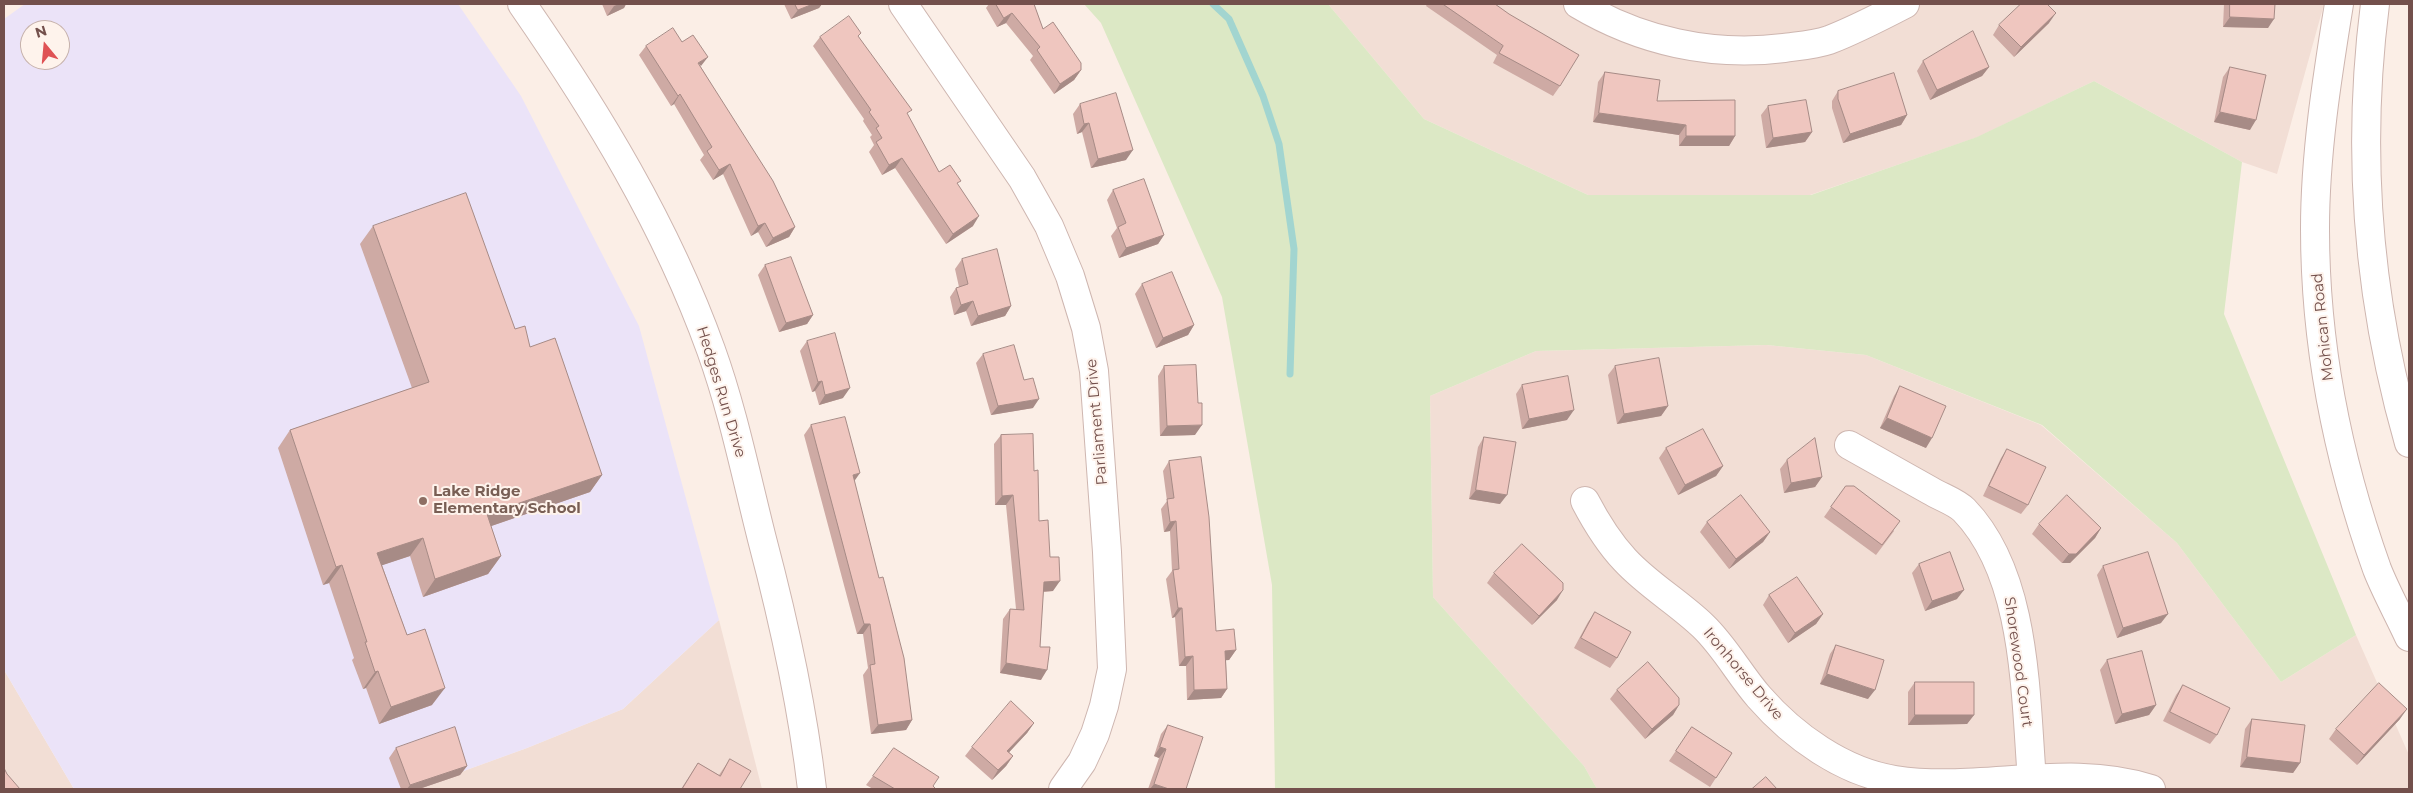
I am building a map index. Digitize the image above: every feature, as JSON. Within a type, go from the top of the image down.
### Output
[{"type":"street","name":"Hedges Run Drive","points":[[522,4],[593,110],[638,188],[677,268],[711,350],[730,413],[790,646],[806,737],[812,789]]},
{"type":"street","name":"Parliament Drive","points":[[903,4],[1022,178],[1052,234],[1070,276],[1086,328],[1094,371],[1107,552],[1112,669],[1104,706],[1095,734],[1082,762],[1063,789]]},
{"type":"street","points":[[1578,4],[1598,16],[1636,33],[1677,44],[1719,50],[1761,51],[1827,40],[1871,22],[1905,4]]},
{"type":"street","name":"Mohican Road","points":[[2339,4],[2328,73],[2316,189],[2317,300],[2323,356],[2336,425],[2352,490],[2378,570],[2409,637]]},
{"type":"street","points":[[2375,4],[2369,50],[2365,127],[2367,203],[2374,278],[2384,337],[2409,444]]},
{"type":"street","name":"Shorewood Court","points":[[1848,445],[1962,509],[1989,542],[2008,590],[2017,632],[2025,687],[2032,780]]},
{"type":"street","name":"Ironhorse Drive","points":[[1585,501],[1600,530],[1625,560],[1679,603],[1705,627],[1758,696],[1789,728],[1813,745],[1845,763],[1894,780],[1955,784],[2032,780],[2051,777],[2095,779],[2151,789]]},
{"type":"shaded area","points":[[25,4],[458,4],[521,96],[639,326],[719,620],[623,709],[527,748],[414,789],[74,789],[4,670],[4,19]]},
{"type":"shaded area","points":[[1328,4],[2324,4],[2277,174],[2242,162],[2094,81],[1978,137],[1810,195],[1588,195],[1424,119]]},
{"type":"shaded area","points":[[1767,345],[1866,355],[2041,425],[2177,543],[2281,682],[2356,635],[2409,755],[2409,789],[1597,789],[1584,766],[1433,597],[1430,396],[1536,351]]},
{"type":"shaded area","points":[[719,620],[762,789],[414,789],[527,748],[623,709]]},
{"type":"shaded area","points":[[4,670],[74,789],[4,789]]},
{"type":"green space","points":[[1084,4],[1328,4],[1424,119],[1588,195],[1811,195],[1977,137],[2094,81],[2242,162],[2224,314],[2356,635],[2281,682],[2177,543],[2042,425],[1866,355],[1767,345],[1536,351],[1430,396],[1433,597],[1584,766],[1597,789],[1275,789],[1272,585],[1222,297],[1101,23]]},
{"type":"building","points":[[795,4],[813,4],[798,10]]},
{"type":"building","points":[[996,4],[1034,4],[1043,29],[1053,22],[1081,63],[1081,70],[1060,84],[1037,50],[1040,47],[1012,13],[1004,18]]},
{"type":"building","points":[[1443,4],[1495,4],[1579,55],[1560,86],[1499,53],[1503,46]]},
{"type":"building","points":[[2021,4],[2047,4],[2056,13],[2021,47],[1999,25]]},
{"type":"building","points":[[2230,4],[2275,4],[2274,19],[2230,17]]},
{"type":"building","points":[[849,16],[861,33],[858,36],[912,110],[907,113],[939,172],[950,165],[961,181],[957,183],[979,216],[953,234],[902,158],[889,165],[876,142],[882,138],[876,128],[879,126],[869,112],[871,110],[820,37]]},
{"type":"building","points":[[673,28],[682,42],[693,35],[708,57],[698,63],[773,181],[795,227],[773,238],[765,223],[758,226],[730,164],[719,170],[707,151],[712,147],[680,94],[678,96],[646,46]]},
{"type":"building","points":[[1973,31],[1989,67],[1937,90],[1923,61]]},
{"type":"building","points":[[2230,67],[2266,75],[2256,120],[2220,112]]},
{"type":"building","points":[[1605,72],[1660,80],[1657,101],[1735,100],[1735,136],[1686,136],[1686,125],[1599,113]]},
{"type":"building","points":[[1894,73],[1907,115],[1850,134],[1838,99],[1838,91]]},
{"type":"building","points":[[1116,93],[1133,150],[1098,159],[1089,123],[1084,124],[1080,104]]},
{"type":"building","points":[[1806,100],[1812,132],[1773,138],[1768,106]]},
{"type":"building","points":[[1144,179],[1164,235],[1126,248],[1118,227],[1126,223],[1113,190]]},
{"type":"building","name":"Lake Ridge Elementary School","points":[[466,193],[515,329],[525,326],[530,347],[555,338],[602,475],[487,514],[501,556],[435,579],[423,538],[377,553],[407,635],[425,629],[445,688],[391,707],[378,671],[375,672],[342,565],[336,567],[290,430],[429,382],[373,226]]},
{"type":"building","points":[[997,249],[1011,306],[978,316],[973,301],[961,305],[956,288],[968,284],[962,259]]},
{"type":"building","points":[[791,257],[813,315],[786,323],[765,265]]},
{"type":"building","points":[[1172,272],[1194,325],[1163,338],[1142,284]]},
{"type":"building","points":[[835,333],[850,388],[825,395],[822,381],[818,382],[807,341]]},
{"type":"building","points":[[1014,345],[1024,380],[1033,378],[1039,399],[998,406],[983,354]]},
{"type":"building","points":[[1659,358],[1668,406],[1624,414],[1615,366]]},
{"type":"building","points":[[1196,365],[1198,403],[1202,403],[1202,425],[1167,426],[1164,366]]},
{"type":"building","points":[[1568,376],[1574,410],[1529,419],[1522,385]]},
{"type":"building","points":[[1900,386],[1946,406],[1932,438],[1887,418]]},
{"type":"building","points":[[845,417],[860,473],[853,475],[879,578],[883,577],[904,658],[912,720],[878,725],[870,665],[875,664],[870,624],[864,624],[811,425]]},
{"type":"building","points":[[1703,429],[1723,466],[1685,485],[1666,448]]},
{"type":"building","points":[[1033,434],[1034,471],[1038,470],[1039,521],[1048,520],[1050,557],[1059,557],[1060,581],[1044,582],[1040,647],[1050,647],[1047,670],[1006,663],[1010,609],[1024,610],[1013,495],[1002,496],[1001,435]]},
{"type":"building","points":[[1484,437],[1516,442],[1507,495],[1476,490]]},
{"type":"building","points":[[1815,438],[1822,477],[1791,483],[1787,460]]},
{"type":"building","points":[[2007,449],[2046,467],[2028,505],[1989,486]]},
{"type":"building","points":[[1201,457],[1209,517],[1216,631],[1234,629],[1236,650],[1225,651],[1227,689],[1194,690],[1193,656],[1185,657],[1182,608],[1178,608],[1173,570],[1179,569],[1176,521],[1170,522],[1167,499],[1174,498],[1169,461]]},
{"type":"building","points":[[1846,486],[1854,486],[1900,521],[1882,545],[1831,507]]},
{"type":"building","points":[[1741,495],[1770,532],[1736,559],[1707,522]]},
{"type":"building","points":[[2067,495],[2101,528],[2076,554],[2069,554],[2039,524]]},
{"type":"building","points":[[1522,544],[1563,583],[1563,590],[1539,616],[1494,573]]},
{"type":"building","points":[[1950,552],[1964,590],[1932,601],[1919,564]]},
{"type":"building","points":[[2148,552],[2168,614],[2123,628],[2103,566]]},
{"type":"building","points":[[1797,577],[1823,614],[1795,633],[1769,595]]},
{"type":"building","points":[[1595,612],[1631,632],[1617,658],[1581,638]]},
{"type":"building","points":[[1836,645],[1884,660],[1875,690],[1827,674]]},
{"type":"building","points":[[2142,651],[2156,705],[2122,714],[2107,660]]},
{"type":"building","points":[[1648,662],[1679,698],[1679,705],[1652,729],[1617,690]]},
{"type":"building","points":[[1915,682],[1974,682],[1974,715],[1915,715]]},
{"type":"building","points":[[2379,683],[2407,709],[2364,755],[2336,729]]},
{"type":"building","points":[[2183,685],[2230,708],[2217,735],[2170,712]]},
{"type":"building","points":[[1011,701],[1034,723],[1007,751],[1013,756],[998,770],[972,747]]},
{"type":"building","points":[[2252,719],[2305,725],[2300,763],[2247,757]]},
{"type":"building","points":[[1168,725],[1203,737],[1186,789],[1169,789],[1154,784],[1166,749],[1160,747]]},
{"type":"building","points":[[455,727],[467,766],[410,785],[396,748]]},
{"type":"building","points":[[1692,727],[1732,753],[1716,778],[1676,751]]},
{"type":"building","points":[[894,748],[939,777],[933,786],[936,789],[895,789],[873,776]]},
{"type":"building","points":[[730,759],[751,771],[740,789],[682,789],[698,763],[720,776]]},
{"type":"building","points":[[4,768],[7,774],[20,789],[4,789]]},
{"type":"building","points":[[1766,777],[1777,789],[1752,789]]},
{"type":"waterway","points":[[1213,4],[1229,19],[1263,96],[1279,144],[1294,249],[1290,374]]},
{"type":"place","name":"Lake Ridge Elementary School","points":[[423,501]]}]
